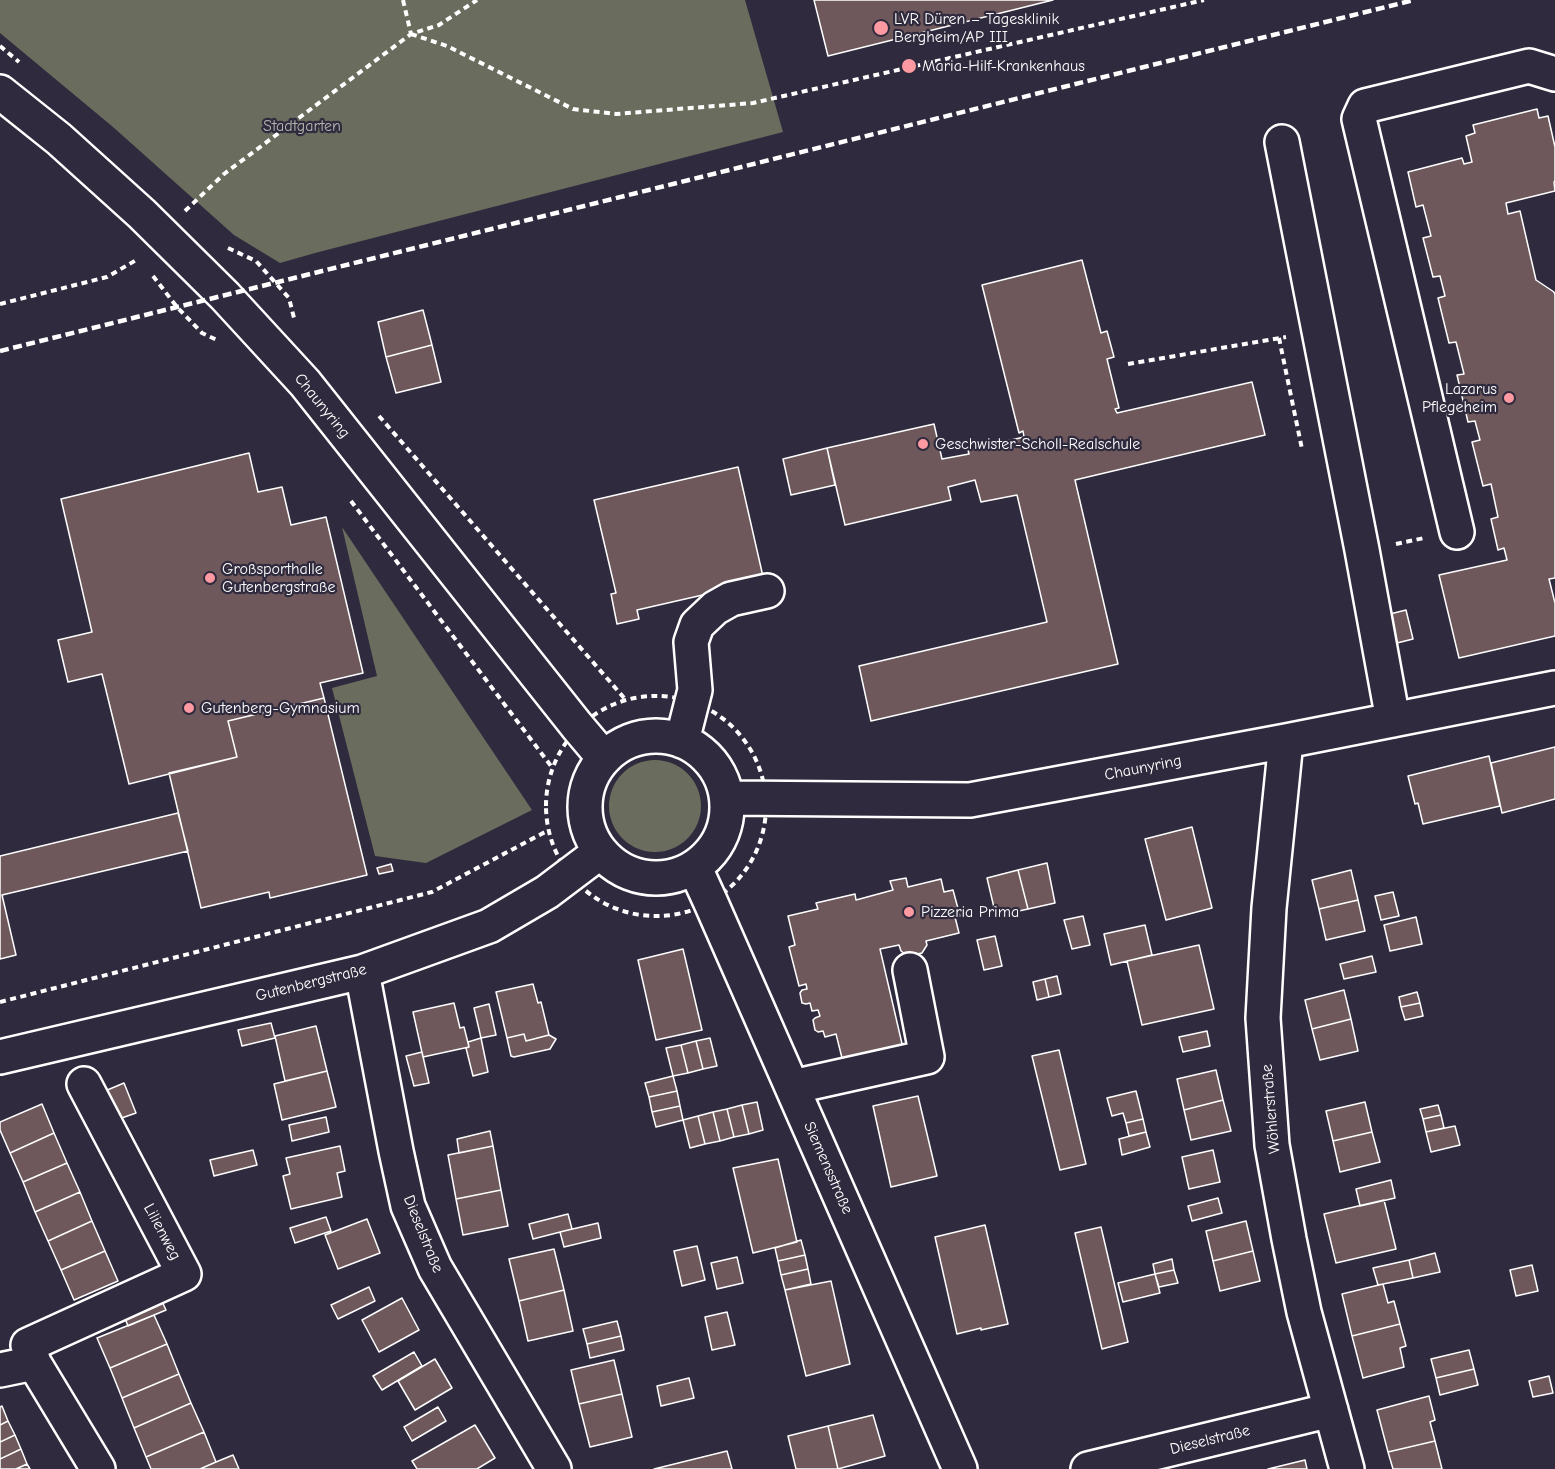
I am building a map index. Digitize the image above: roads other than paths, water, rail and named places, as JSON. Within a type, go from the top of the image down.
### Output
[{"type":"street","points":[[1457,532],[1359,119],[1365,106],[1529,66],[1555,74]]},
{"type":"street","name":"Chaunyring","points":[[0,92],[59,140],[142,214],[225,296],[305,383],[604,758]]},
{"type":"street","points":[[1282,142],[1393,720]]},
{"type":"street","points":[[682,741],[695,690],[691,642],[697,625],[731,599],[767,591]]},
{"type":"street","name":"Chaunyring","points":[[727,798],[970,801],[1555,688]]},
{"type":"street","points":[[644,737],[668,737],[682,741],[691,745],[710,761],[723,781],[728,805],[724,830],[713,851],[695,868],[672,877],[648,878],[624,872],[604,857],[592,840],[585,819],[584,798],[591,777],[604,758],[622,744],[644,737]]},
{"type":"street","name":"Wöhlerstraße","points":[[1286,741],[1269,908],[1263,1018],[1272,1145],[1304,1312],[1347,1469]]},
{"type":"street","name":"Gutenbergstraße","points":[[0,1057],[362,972],[489,926],[547,892],[600,852]]},
{"type":"street","name":"Siemensstraße","points":[[695,868],[960,1469]]},
{"type":"street","points":[[792,1087],[927,1057],[910,970]]},
{"type":"street","name":"Dieselstraße","points":[[362,972],[408,1206],[435,1268],[554,1469]]},
{"type":"street","name":"Lilienweg","points":[[10,1365],[28,1345],[184,1274],[84,1084]]},
{"type":"street","points":[[10,1365],[98,1469]]},
{"type":"street","name":"Dieselstraße","points":[[1088,1469],[1331,1410]]},
{"type":"railway","points":[[0,351],[1414,0]]},
{"type":"place","name":"LVR Düren – Tagesklinik Bergheim/AP III","points":[[881,28]]},
{"type":"place","name":"Maria-Hilf-Krankenhaus","points":[[909,66]]},
{"type":"place","name":"Lazarus Pflegeheim","points":[[1509,398]]},
{"type":"place","name":"Geschwister-Scholl-Realschule","points":[[923,444]]},
{"type":"place","name":"Großsporthalle Gutenbergstraße","points":[[210,578]]},
{"type":"place","name":"Gutenberg-Gymnasium","points":[[189,708]]},
{"type":"place","name":"Pizzeria Prima","points":[[909,912]]},
{"type":"park label","name":"Stadtgarten","points":[[302,126]]}]
